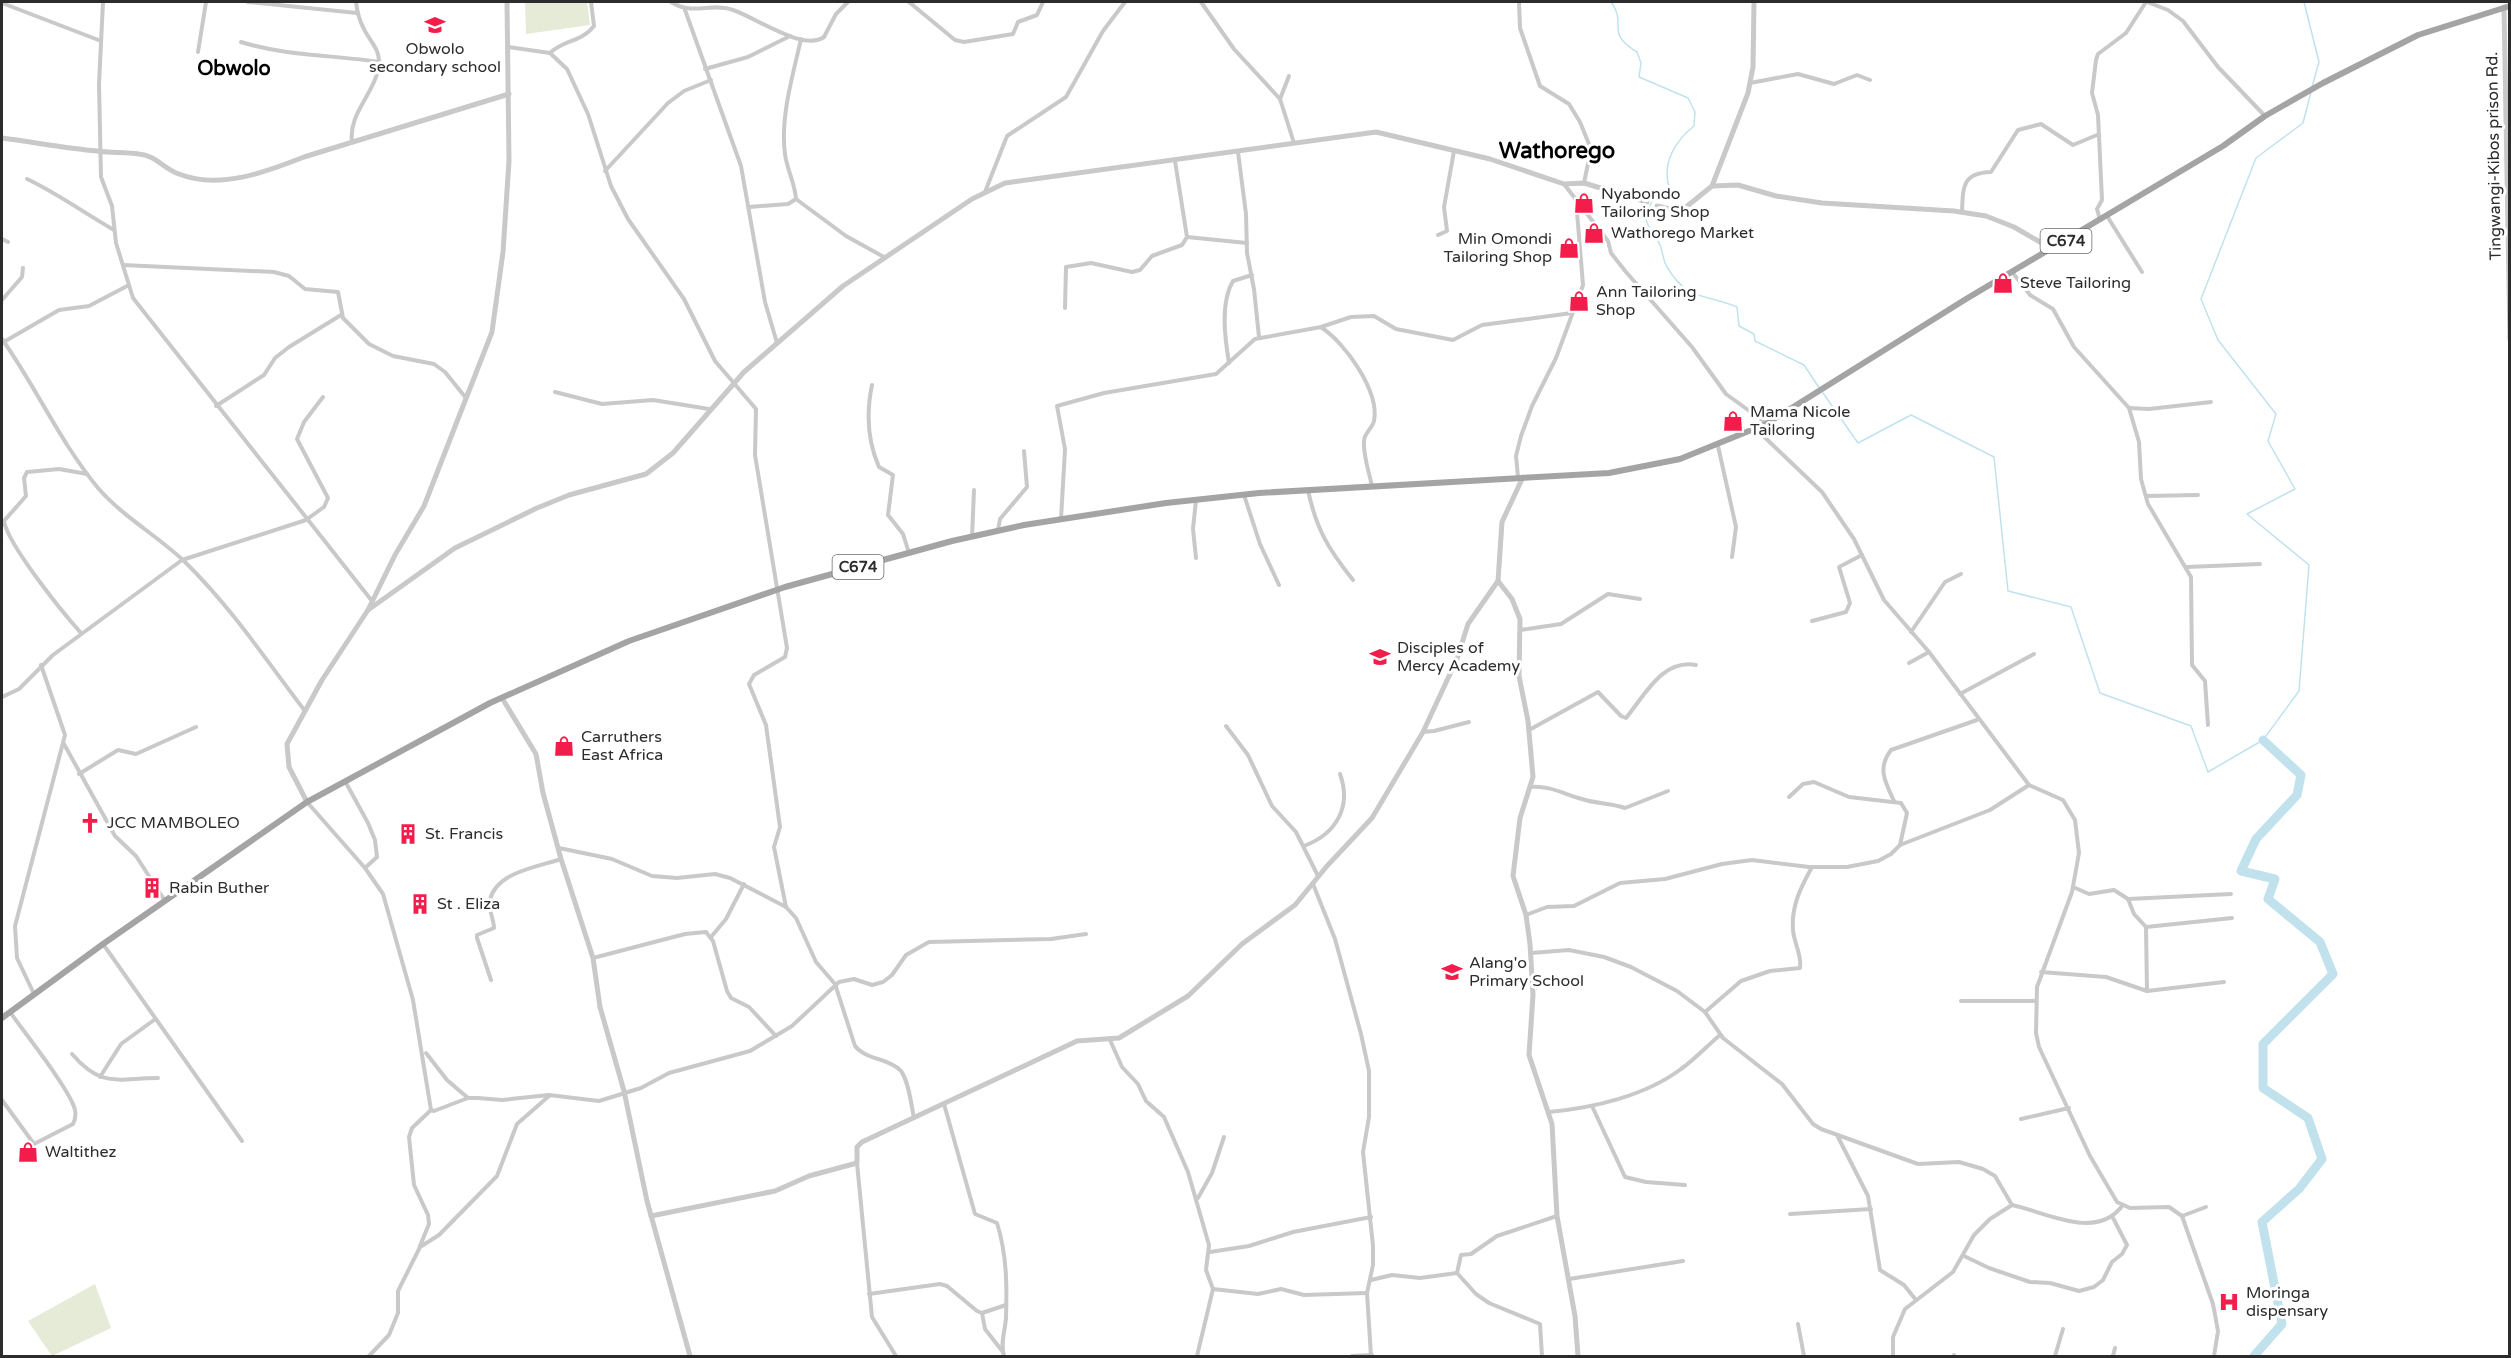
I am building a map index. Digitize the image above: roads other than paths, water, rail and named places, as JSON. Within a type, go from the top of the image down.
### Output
[{"type":"main road","name":"C674","points":[[2,1018],[103,944],[308,802],[502,698],[629,641],[777,590],[972,537],[1061,519],[1244,494],[1609,473],[1680,459],[1718,446],[1761,425],[2223,146],[2265,116],[2323,83],[2407,40],[2507,6]]},
{"type":"street","points":[[103,2],[99,152],[101,177],[111,206],[114,230],[123,265],[139,308],[372,601]]},
{"type":"street","points":[[198,52],[206,2]]},
{"type":"street","points":[[248,2],[358,13]]},
{"type":"street","points":[[352,142],[352,126],[373,85],[380,62],[379,55],[358,13],[356,2]]},
{"type":"street","points":[[431,1110],[424,1049],[413,1000],[383,894],[365,868],[308,802],[289,767],[286,748],[305,711],[368,610],[435,483],[492,332],[497,305],[509,161],[507,2]]},
{"type":"street","points":[[549,53],[558,45],[581,38],[590,31],[594,26],[591,2]]},
{"type":"street","points":[[671,2],[685,10],[731,9],[790,35],[810,41],[824,37],[836,14],[848,2]]},
{"type":"street","points":[[909,2],[955,40],[964,42],[1012,34],[1018,22],[1038,15],[1043,2]]},
{"type":"street","points":[[985,192],[1007,136],[1066,97],[1096,48],[1103,31],[1125,2]]},
{"type":"street","points":[[1201,2],[1234,49],[1280,99],[1294,143]]},
{"type":"street","points":[[1519,2],[1520,28],[1540,86],[1569,104],[1581,122],[1591,149],[1584,183]]},
{"type":"street","points":[[368,610],[454,548],[569,495],[646,474],[673,453],[732,384],[843,286],[985,192],[1021,179],[1175,161],[1376,132],[1455,150],[1564,184],[1584,183],[1670,209],[1686,207],[1712,186],[1743,110],[1750,83],[1754,50],[1754,2]]},
{"type":"street","points":[[2100,220],[2097,209],[2102,200],[2097,116],[2092,93],[2097,56],[2126,33],[2146,2],[2169,10],[2183,21],[2218,67],[2265,116]]},
{"type":"street","points":[[2,3],[101,41]]},
{"type":"street","name":"Tingwangi-Kibos prison Rd.","points":[[2507,6],[2510,340]]},
{"type":"street","points":[[685,10],[741,166],[765,302],[777,344]]},
{"type":"street","points":[[705,69],[748,57],[790,35]]},
{"type":"street","points":[[801,39],[791,89],[785,154],[795,185],[796,199],[846,236],[884,257]]},
{"type":"street","points":[[241,42],[273,51],[335,55],[380,62]]},
{"type":"street","points":[[507,47],[549,53],[567,69],[584,103],[605,171],[628,219],[684,298],[715,361],[757,413],[755,455],[787,648],[785,657],[754,675],[749,684],[766,725],[780,827],[774,847],[786,907]]},
{"type":"street","points":[[1750,83],[1798,74],[1834,84],[1857,75],[1870,80]]},
{"type":"street","points":[[1280,99],[1289,76]]},
{"type":"street","points":[[605,171],[668,103],[684,91],[711,80]]},
{"type":"street","points":[[2,138],[99,152],[141,154],[155,158],[167,170],[181,176],[220,179],[271,171],[352,142],[509,94]]},
{"type":"street","points":[[1962,212],[1963,189],[1969,178],[1978,173],[1991,172],[2018,130],[2041,124],[2073,145],[2097,135]]},
{"type":"street","points":[[1438,235],[1447,231],[1444,207],[1455,150]]},
{"type":"street","points":[[1238,152],[1259,337]]},
{"type":"street","points":[[1065,308],[1066,267],[1091,263],[1132,272],[1140,270],[1152,256],[1182,246],[1187,237],[1175,161]]},
{"type":"street","points":[[27,179],[55,192],[71,206],[114,230]]},
{"type":"street","points":[[1564,184],[1608,241],[1611,253],[1692,346],[1726,394],[1761,425],[1822,492],[1862,555],[1884,600],[1929,652],[1977,720],[2029,785],[2063,800],[2075,820],[2079,853],[2073,887],[2041,972],[2036,1001],[2036,1033],[2039,1047],[2090,1156],[2113,1196],[2122,1206],[2169,1207],[2182,1216],[2213,1304],[2218,1331],[2214,1356]]},
{"type":"street","points":[[1712,186],[1738,185],[1776,196],[1822,203],[1962,212],[1993,219],[2052,249]]},
{"type":"street","points":[[749,207],[788,204],[796,199]]},
{"type":"street","points":[[896,1356],[877,1329],[869,1294],[857,1163],[859,1144],[1077,1041],[1119,1038],[1188,996],[1242,944],[1290,910],[1372,818],[1423,732],[1457,659],[1468,624],[1498,581],[1502,522],[1521,477],[1516,456],[1521,436],[1532,406],[1556,358],[1583,285],[1576,200]]},
{"type":"street","points":[[2107,216],[2142,272]]},
{"type":"street","points":[[1187,237],[1247,243]]},
{"type":"street","points":[[2,239],[8,242]]},
{"type":"street","points":[[123,265],[190,266],[283,273],[305,288],[339,292],[341,315],[379,351],[434,364],[445,372],[467,398]]},
{"type":"street","points":[[2,300],[22,277],[23,268]]},
{"type":"street","points":[[2013,273],[2030,295],[2053,309],[2074,347],[2129,408],[2139,442],[2140,472],[2146,496],[2158,525],[2187,567],[2191,577],[2192,665],[2205,681],[2208,725]]},
{"type":"street","points":[[1230,364],[1225,338],[1229,288],[1233,280],[1252,275]]},
{"type":"street","points":[[129,285],[89,306],[58,310],[2,341],[49,419],[88,474],[111,502],[182,560],[231,612],[305,711]]},
{"type":"street","points":[[1061,519],[1065,449],[1057,406],[1104,393],[1216,374],[1230,364],[1248,343],[1259,337],[1321,327],[1351,317],[1374,315],[1396,329],[1453,340],[1482,326],[1572,313]]},
{"type":"street","points":[[216,406],[264,375],[275,358],[289,346],[341,315]]},
{"type":"street","points":[[1321,327],[1353,357],[1368,383],[1374,420],[1364,441],[1372,486]]},
{"type":"street","points":[[872,385],[867,411],[870,438],[878,464],[894,475],[888,515],[903,534],[909,553]]},
{"type":"street","points":[[555,392],[575,400],[602,404],[653,400],[709,409]]},
{"type":"street","points":[[2,697],[19,688],[41,665],[81,633],[182,560],[306,520],[324,507],[328,498],[297,439],[304,422],[323,397]]},
{"type":"street","points":[[2129,408],[2149,409],[2211,402]]},
{"type":"street","points":[[1718,446],[1736,527],[1732,557]]},
{"type":"street","points":[[997,531],[1000,519],[1028,487],[1024,451]]},
{"type":"street","points":[[81,633],[48,595],[9,535],[4,521],[27,493],[24,478],[27,472],[49,469],[88,474]]},
{"type":"street","points":[[972,537],[974,490]]},
{"type":"street","points":[[1308,490],[1314,518],[1324,539],[1353,580]]},
{"type":"street","points":[[1244,494],[1260,544],[1279,585]]},
{"type":"street","points":[[2146,496],[2198,495]]},
{"type":"street","points":[[1196,500],[1193,529],[1196,558]]},
{"type":"street","points":[[1812,621],[1846,612],[1850,603],[1839,567],[1844,562],[1862,555]]},
{"type":"street","points":[[2187,567],[2260,564]]},
{"type":"street","points":[[1911,632],[1946,582],[1961,574]]},
{"type":"street","points":[[1498,581],[1512,599],[1520,619],[1519,676],[1529,730],[1533,777],[1520,818],[1513,876],[1526,915],[1531,953],[1533,995],[1529,1055],[1549,1112],[1555,1144],[1557,1216],[1578,1356]]},
{"type":"street","points":[[1520,630],[1561,624],[1608,594],[1640,599]]},
{"type":"street","points":[[1909,663],[1929,652]]},
{"type":"street","points":[[1960,694],[2034,654]]},
{"type":"street","points":[[1529,730],[1598,692],[1621,716],[1626,718],[1666,671],[1681,664],[1696,665]]},
{"type":"street","points":[[34,994],[17,958],[15,926],[64,743],[63,727],[41,665]]},
{"type":"street","points":[[502,698],[536,754],[543,793],[561,859],[593,958],[600,1007],[624,1091],[651,1216],[690,1356]]},
{"type":"street","points":[[1894,802],[1882,769],[1884,759],[1891,750],[1977,720]]},
{"type":"street","points":[[1423,732],[1469,722]]},
{"type":"street","points":[[1226,726],[1248,755],[1272,806],[1291,824],[1318,877]]},
{"type":"street","points":[[79,774],[118,750],[136,754],[196,727]]},
{"type":"street","points":[[64,743],[115,836],[136,856],[165,901]]},
{"type":"street","points":[[1304,846],[1325,836],[1339,817],[1346,796],[1340,774]]},
{"type":"street","points":[[345,781],[375,840],[377,857],[365,868]]},
{"type":"street","points":[[1789,797],[1803,784],[1814,782],[1849,797],[1894,802],[1904,806],[1907,813],[1900,844]]},
{"type":"street","points":[[1526,915],[1546,907],[1574,906],[1620,884],[1665,879],[1741,860],[1812,867],[1847,867],[1878,861],[1891,854],[1900,844],[1990,810],[2029,785]]},
{"type":"street","points":[[1530,787],[1545,787],[1584,800],[1610,803],[1625,808],[1668,790]]},
{"type":"street","points":[[559,848],[612,859],[652,876],[677,878],[715,874],[744,884],[786,907],[796,918],[816,962],[835,984],[855,1046],[861,1052],[896,1067],[901,1072],[914,1118]]},
{"type":"street","points":[[490,980],[477,935],[495,928],[490,902],[495,890],[506,878],[514,874],[561,859]]},
{"type":"street","points":[[1705,1012],[1741,981],[1770,971],[1800,968],[1793,929],[1796,898],[1812,867]]},
{"type":"street","points":[[711,937],[726,920],[744,884]]},
{"type":"street","points":[[1313,884],[1335,939],[1367,1058],[1369,1117],[1363,1157],[1371,1217],[1371,1280],[1367,1293],[1372,1355],[1352,1356]]},
{"type":"street","points":[[2073,887],[2089,894],[2114,890],[2128,899],[2134,914],[2146,927],[2147,991]]},
{"type":"street","points":[[2128,899],[2231,894]]},
{"type":"street","points":[[2146,927],[2232,918]]},
{"type":"street","points":[[593,958],[685,934],[706,932],[711,937],[731,998],[749,1007],[776,1036]]},
{"type":"street","points":[[369,1356],[389,1335],[398,1313],[398,1291],[429,1224],[428,1215],[414,1185],[409,1137],[412,1128],[431,1110],[468,1098],[515,1100],[549,1095],[595,1102],[624,1091],[641,1088],[669,1073],[738,1056],[776,1036],[805,1015],[835,984],[854,979],[866,985],[883,982],[892,975],[906,955],[929,942],[1052,939],[1086,934]]},
{"type":"street","points":[[103,944],[154,1020],[242,1141]]},
{"type":"street","points":[[1531,953],[1569,950],[1618,962],[1677,992],[1705,1012],[1720,1035],[1782,1084],[1813,1124],[1838,1136],[1918,1164],[1969,1163],[1995,1176],[2012,1205],[2081,1223],[2101,1221],[2112,1216],[2122,1206]]},
{"type":"street","points":[[2041,972],[2106,977],[2147,991],[2224,982]]},
{"type":"street","points":[[1961,1001],[2036,1001]]},
{"type":"street","points":[[2,1100],[34,1144],[73,1124],[75,1118],[75,1110],[65,1092],[10,1012]]},
{"type":"street","points":[[100,1077],[121,1044],[154,1020]]},
{"type":"street","points":[[1549,1112],[1592,1106],[1655,1084],[1681,1069],[1720,1035]]},
{"type":"street","points":[[1110,1040],[1122,1067],[1138,1083],[1146,1101],[1164,1117],[1198,1199],[1210,1252],[1206,1270],[1213,1289],[1197,1356]]},
{"type":"street","points":[[424,1049],[442,1075],[468,1098]]},
{"type":"street","points":[[72,1054],[82,1066],[100,1077],[114,1081],[136,1077],[158,1078]]},
{"type":"street","points":[[420,1247],[439,1235],[497,1176],[517,1124],[549,1095]]},
{"type":"street","points":[[944,1104],[975,1214],[979,1218],[997,1223],[1003,1240],[1007,1270],[1004,1354]]},
{"type":"street","points":[[1592,1106],[1625,1177],[1646,1182],[1685,1185]]},
{"type":"street","points":[[2021,1119],[2069,1108]]},
{"type":"street","points":[[1838,1136],[1863,1183],[1871,1209],[1880,1270],[1884,1275],[1904,1285],[1916,1300]]},
{"type":"street","points":[[1198,1199],[1212,1173],[1224,1137]]},
{"type":"street","points":[[651,1216],[776,1191],[809,1176],[857,1163]]},
{"type":"street","points":[[1893,1356],[1893,1337],[1897,1323],[1905,1309],[1953,1272],[1971,1240],[1984,1225],[2012,1205]]},
{"type":"street","points":[[2182,1216],[2206,1207]]},
{"type":"street","points":[[1790,1214],[1871,1209]]},
{"type":"street","points":[[1457,1273],[1461,1256],[1471,1254],[1497,1236],[1557,1216]]},
{"type":"street","points":[[1964,1256],[1989,1268],[2035,1283],[2057,1284],[2074,1292],[2087,1290],[2103,1281],[2112,1262],[2122,1254],[2127,1245],[2112,1216]]},
{"type":"street","points":[[1210,1252],[1232,1249],[1293,1232],[1371,1217]]},
{"type":"street","points":[[1568,1280],[1683,1261]]},
{"type":"street","points":[[1371,1280],[1392,1275],[1420,1278],[1457,1273]]},
{"type":"street","points":[[1457,1273],[1471,1289],[1489,1303],[1540,1324],[1542,1356]]},
{"type":"street","points":[[869,1294],[943,1285],[970,1308],[982,1313],[1006,1305]]},
{"type":"street","points":[[1213,1289],[1258,1294],[1281,1289],[1304,1295],[1367,1293]]},
{"type":"street","points":[[982,1313],[985,1329],[1004,1354]]},
{"type":"street","points":[[1798,1324],[1804,1356]]},
{"type":"street","points":[[2055,1356],[2063,1329]]},
{"type":"street","points":[[2113,1356],[2115,1348]]},
{"type":"waterway","points":[[1611,2],[1618,17],[1621,39],[1637,52],[1641,63],[1639,77],[1688,98],[1695,112],[1694,126],[1681,138],[1669,161],[1667,169],[1669,187],[1663,197],[1653,200],[1646,217],[1648,225],[1660,244],[1667,267],[1682,286],[1690,291],[1737,307],[1739,326],[1754,334],[1755,341],[1804,365],[1820,389]]},
{"type":"waterway","points":[[2304,2],[2319,62],[2312,87]]},
{"type":"waterway","points":[[1823,393],[1858,443],[1911,415],[1994,457],[2008,591],[2071,607],[2100,693],[2191,726],[2208,772],[2263,740],[2299,691],[2309,565],[2247,514],[2295,489],[2268,441],[2276,414],[2218,340],[2201,299],[2256,158],[2303,123],[2311,92]]},
{"type":"waterway","points":[[2254,1356],[2282,1324],[2262,1222],[2299,1189],[2322,1159],[2308,1118],[2263,1088],[2263,1044],[2333,974],[2320,942],[2268,899],[2275,879],[2241,871],[2256,839],[2297,795],[2301,775],[2263,740]]},
{"type":"place","name":"Obwolo secondary school","points":[[435,25]]},
{"type":"place","name":"Nyabondo Tailoring Shop","points":[[1584,203]]},
{"type":"place","name":"Wathorego Market","points":[[1594,233]]},
{"type":"place","name":"Min Omondi Tailoring Shop","points":[[1569,248]]},
{"type":"place","name":"Steve Tailoring","points":[[2003,283]]},
{"type":"place","name":"Ann Tailoring Shop","points":[[1579,301]]},
{"type":"place","name":"Mama Nicole Tailoring","points":[[1733,421]]},
{"type":"place","name":"Disciples of Mercy Academy","points":[[1380,657]]},
{"type":"place","name":"Carruthers East Africa","points":[[564,746]]},
{"type":"place","name":"JCC MAMBOLEO","points":[[90,823]]},
{"type":"place","name":"St. Francis","points":[[408,834]]},
{"type":"place","name":"Rabin Buther","points":[[152,888]]},
{"type":"place","name":"St . Eliza","points":[[420,904]]},
{"type":"place","name":"Alang'o Primary School","points":[[1452,972]]},
{"type":"place","name":"Waltithez","points":[[28,1152]]},
{"type":"place","name":"Moringa dispensary","points":[[2229,1302]]},
{"type":"district","name":"Obwolo","points":[[234,69]]},
{"type":"district","name":"Wathorego","points":[[1557,151]]}]
